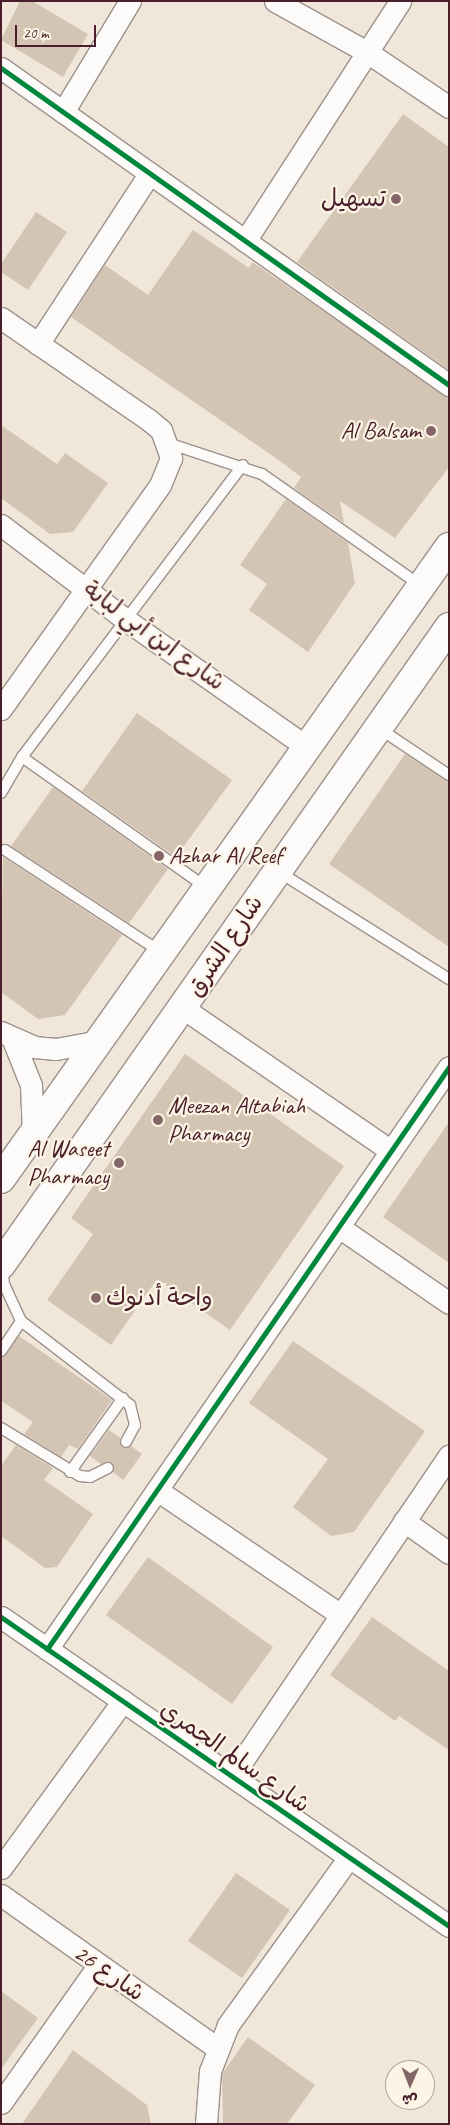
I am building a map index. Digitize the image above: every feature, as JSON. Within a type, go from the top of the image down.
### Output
[{"type":"main road","name":"شارع الشرق","points":[[1,1179],[449,547]]},
{"type":"main road","name":"شارع الشرق","points":[[2,1265],[183,1008],[276,870],[379,729],[449,627]]},
{"type":"street","points":[[62,112],[130,1]]},
{"type":"street","points":[[274,1],[367,52],[449,107]]},
{"type":"street","points":[[244,241],[400,1]]},
{"type":"street","points":[[1,68],[449,385]]},
{"type":"street","points":[[38,344],[150,173]]},
{"type":"street","points":[[1,318],[149,420],[168,443],[168,472],[1,709]]},
{"type":"street","name":"شارع ابن أبي لبابة","points":[[1,525],[88,587],[126,620],[307,747]]},
{"type":"street","points":[[183,1008],[391,1151]]},
{"type":"street","points":[[7,1036],[56,1049],[100,1041]]},
{"type":"street","points":[[7,1036],[30,1085],[33,1134]]},
{"type":"street","points":[[47,1649],[449,1068]]},
{"type":"street","points":[[338,1227],[449,1303]]},
{"type":"street","points":[[232,1776],[449,1455]]},
{"type":"street","points":[[157,1490],[341,1615]]},
{"type":"street","points":[[404,1521],[449,1553]]},
{"type":"street","name":"شارع سالم الجمري","points":[[1,1617],[449,1926]]},
{"type":"street","points":[[1,1868],[123,1701]]},
{"type":"street","points":[[206,2124],[210,2071],[218,2048],[242,2005],[349,1857]]},
{"type":"street","name":"شارع 26","points":[[1,1895],[98,1966],[218,2048]]},
{"type":"street","points":[[1,2102],[98,1966]]},
{"type":"lane","points":[[168,443],[243,465],[421,586]]},
{"type":"lane","points":[[1,793],[22,757],[243,465]]},
{"type":"lane","points":[[379,729],[449,775]]},
{"type":"lane","points":[[22,757],[207,888]]},
{"type":"lane","points":[[3,849],[162,953]]},
{"type":"lane","points":[[276,870],[449,979]]},
{"type":"lane","points":[[2,1265],[4,1284],[21,1321],[123,1398],[134,1414],[126,1442]]},
{"type":"lane","points":[[1,1351],[21,1321]]},
{"type":"lane","points":[[70,1472],[123,1398]]},
{"type":"lane","points":[[1,1428],[70,1472],[90,1477],[108,1468]]},
{"type":"building","points":[[20,1],[32,1],[88,34],[63,77],[1,40]]},
{"type":"building","name":"تسهيل","points":[[403,114],[449,147],[449,370],[297,262]]},
{"type":"building","points":[[36,212],[67,232],[28,290],[1,272],[1,264]]},
{"type":"building","points":[[193,230],[249,268],[252,262],[449,397],[449,467],[395,538],[340,501],[344,523],[294,488],[301,477],[280,461],[71,317],[105,265],[148,295]]},
{"type":"building","points":[[1,425],[57,464],[65,453],[108,483],[73,532],[50,534],[1,498]]},
{"type":"building","points":[[286,499],[348,543],[355,583],[308,652],[249,610],[267,584],[240,565]]},
{"type":"building","points":[[137,713],[232,780],[176,857],[82,791]]},
{"type":"building","points":[[405,754],[449,782],[449,947],[329,864]]},
{"type":"building","points":[[53,787],[168,869],[129,923],[11,846]]},
{"type":"building","points":[[3,857],[122,935],[65,1015],[38,1019],[1,992]]},
{"type":"building","points":[[185,1054],[344,1166],[230,1330],[157,1279],[111,1345],[47,1300],[93,1234],[71,1218]]},
{"type":"building","points":[[449,1122],[449,1263],[383,1217]]},
{"type":"building","points":[[19,1336],[112,1400],[78,1449],[69,1445],[61,1457],[24,1434],[33,1422],[1,1401],[1,1358]]},
{"type":"building","points":[[293,1341],[425,1431],[354,1532],[331,1536],[293,1507],[328,1459],[249,1403]]},
{"type":"building","points":[[109,1430],[120,1438],[122,1448],[131,1446],[142,1454],[123,1480],[113,1472],[112,1463],[101,1464],[90,1456]]},
{"type":"building","points":[[16,1445],[53,1468],[44,1480],[93,1514],[57,1567],[45,1568],[1,1536],[1,1466]]},
{"type":"building","points":[[148,1557],[273,1647],[232,1704],[106,1615]]},
{"type":"building","points":[[372,1617],[449,1671],[449,1750],[399,1716],[395,1721],[330,1675]]},
{"type":"building","points":[[236,1873],[290,1910],[242,1978],[188,1941]]},
{"type":"building","points":[[1,1991],[38,2018],[1,2069]]},
{"type":"building","points":[[248,2037],[315,2085],[287,2124],[223,2124],[222,2074]]},
{"type":"building","points":[[73,2050],[147,2105],[151,2124],[22,2124]]},
{"type":"cycle path","points":[[1,68],[449,385]]},
{"type":"cycle path","points":[[47,1649],[449,1067]]},
{"type":"cycle path","points":[[1,1617],[449,1926]]},
{"type":"place","name":"تسهيل","points":[[396,199]]},
{"type":"place","name":"Al Balsam","points":[[431,431]]},
{"type":"place","name":"Azhar Al Reef","points":[[159,856]]},
{"type":"place","name":"Meezan Altabiah Pharmacy","points":[[158,1120]]},
{"type":"place","name":"Al Waseet Pharmacy","points":[[119,1163]]},
{"type":"place","name":"واحة أدنوك","points":[[96,1298]]}]
